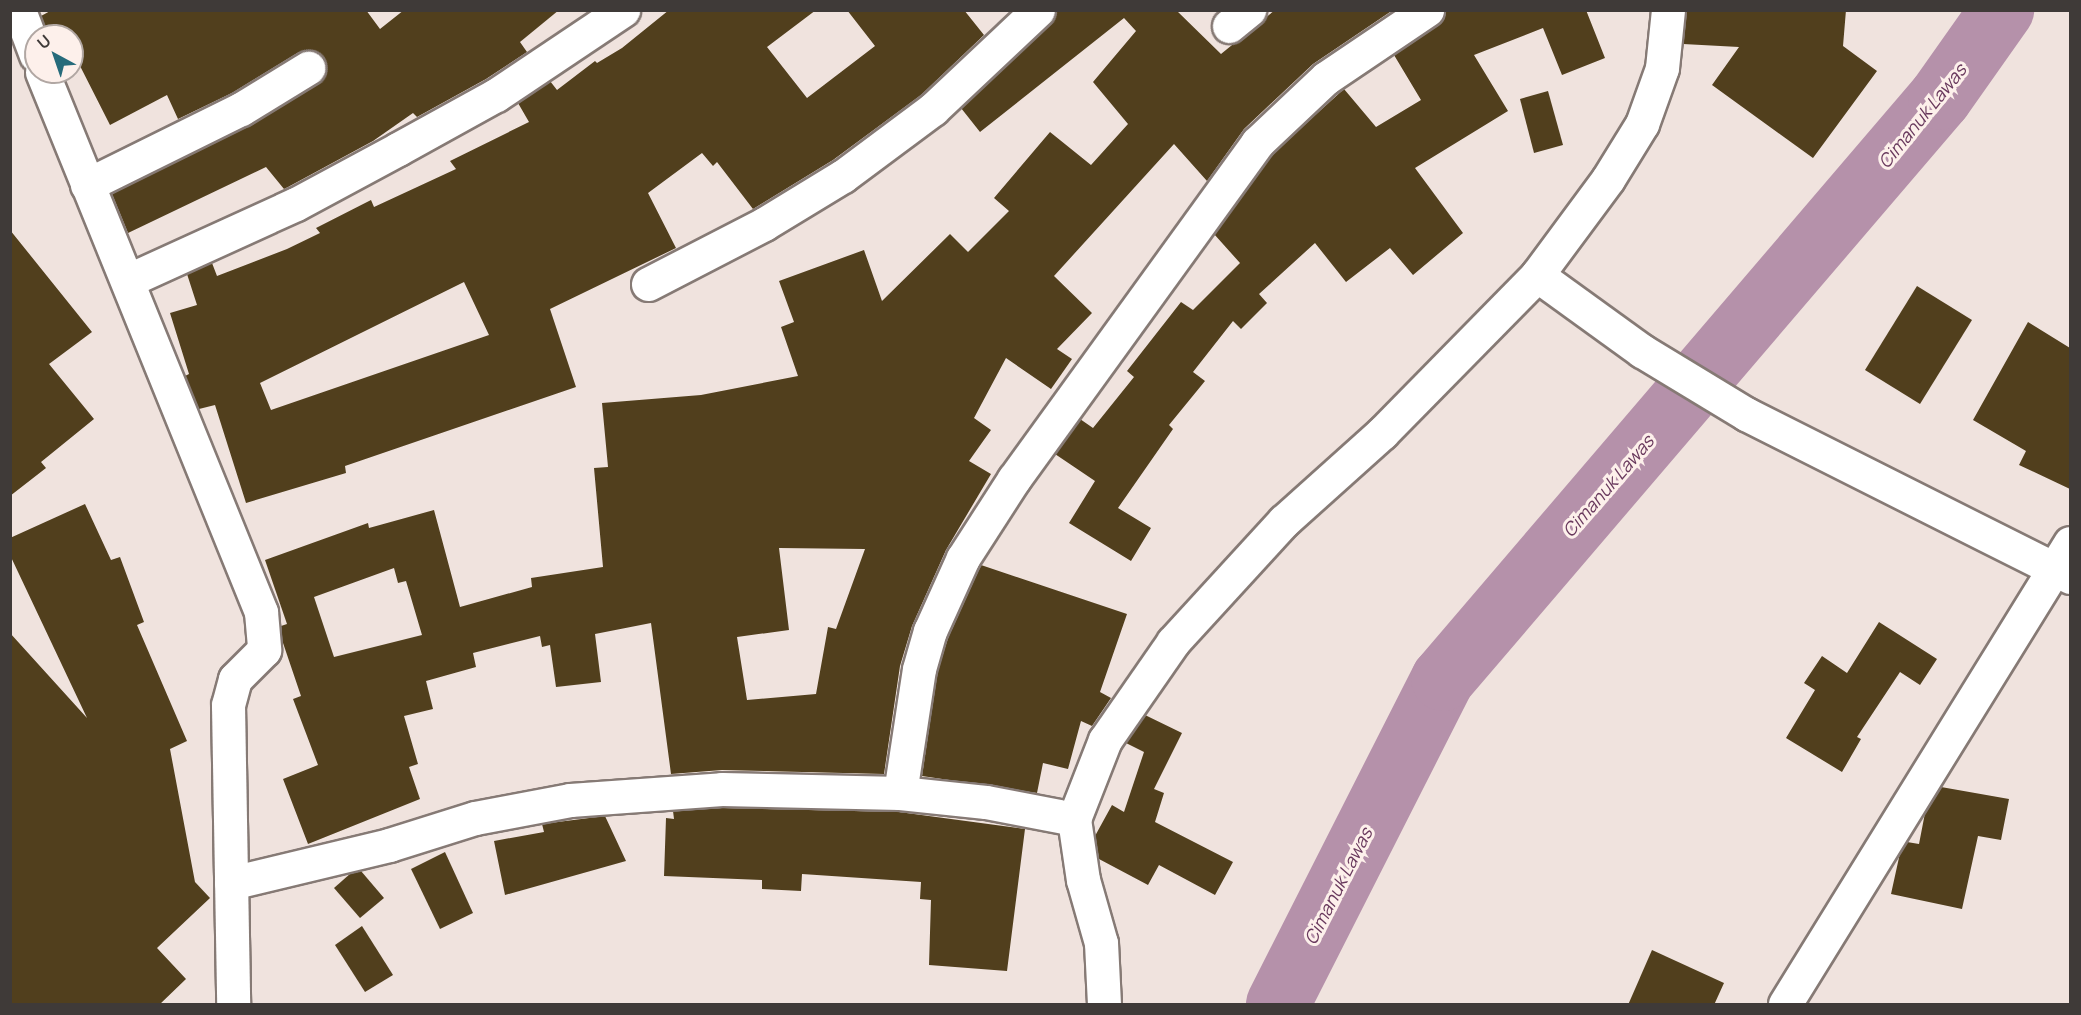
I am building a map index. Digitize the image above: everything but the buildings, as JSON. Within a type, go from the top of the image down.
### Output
[{"type":"street","points":[[18,10],[24,25]]},
{"type":"street","points":[[129,280],[296,204],[398,149],[496,95],[623,10]]},
{"type":"street","points":[[648,284],[764,224],[843,176],[933,109],[1038,10]]},
{"type":"street","points":[[900,793],[919,669],[930,631],[963,558],[1014,479],[1257,143],[1326,78],[1426,10]]},
{"type":"street","points":[[1104,1005],[1101,944],[1083,880],[1074,819],[1105,740],[1173,642],[1284,521],[1382,433],[1537,275],[1608,180],[1642,124],[1662,68],[1668,10]]},
{"type":"street","points":[[87,185],[241,109],[308,68]]},
{"type":"street","points":[[47,84],[87,185],[129,280],[264,628],[264,650],[230,690],[233,1005]]},
{"type":"street","points":[[1537,275],[1642,351],[1746,414],[2065,563],[1785,1005]]},
{"type":"street","points":[[231,884],[389,846],[475,818],[570,800],[722,789],[900,793],[986,802],[1074,819]]},
{"type":"waterway","name":"Cimanuk Lawas","points":[[1278,1004],[1443,679],[1940,98],[2002,10]]}]
